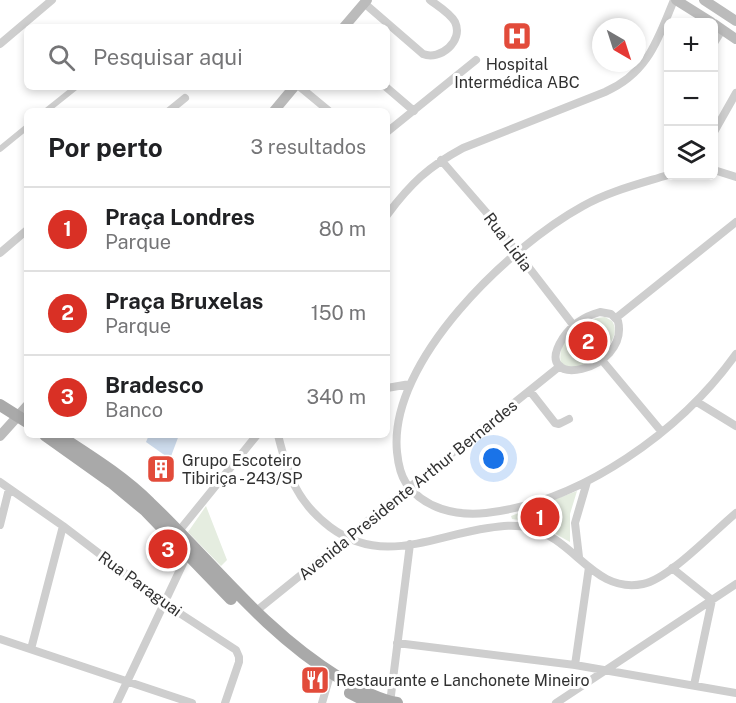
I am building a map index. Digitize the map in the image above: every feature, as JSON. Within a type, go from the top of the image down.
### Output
[{"type":"main road","points":[[675,0],[705,18]]},
{"type":"main road","points":[[704,0],[736,21]]},
{"type":"main road","points":[[347,24],[365,2]]},
{"type":"main road","points":[[718,26],[736,39]]},
{"type":"main road","points":[[276,108],[292,90]]},
{"type":"main road","points":[[0,397],[24,414]]},
{"type":"main road","points":[[0,405],[24,414]]},
{"type":"main road","points":[[0,436],[24,414]]},
{"type":"main road","points":[[49,438],[111,482],[205,560],[250,613]]},
{"type":"main road","points":[[62,438],[130,485],[174,533],[187,555],[250,613],[329,676],[370,703]]},
{"type":"main road","points":[[187,555],[205,560]]},
{"type":"main road","points":[[329,676],[392,703]]},
{"type":"street","points":[[0,31],[3,41],[51,0]]},
{"type":"street","points":[[390,24],[423,54],[434,57],[441,55],[451,46],[457,28],[451,16],[430,0]]},
{"type":"street","points":[[390,211],[418,178],[441,160],[463,148],[621,85],[649,58],[675,0]]},
{"type":"street","points":[[365,2],[390,24]]},
{"type":"street","points":[[390,130],[476,60]]},
{"type":"street","points":[[50,108],[72,90]]},
{"type":"street","points":[[304,90],[325,108]]},
{"type":"street","points":[[390,90],[414,111]]},
{"type":"street","points":[[717,126],[736,93]]},
{"type":"street","points":[[173,108],[185,98]]},
{"type":"street","points":[[0,149],[24,129]]},
{"type":"street","name":"Rua Lidia","points":[[441,160],[486,212],[574,326]]},
{"type":"street","points":[[718,171],[736,177]]},
{"type":"street","points":[[664,177],[627,187],[583,206],[516,253],[474,292],[424,360],[410,384],[398,424],[396,441],[404,480],[423,500],[433,506],[474,514],[523,506],[587,482],[641,447],[697,402],[736,354]]},
{"type":"street","points":[[616,318],[736,222]]},
{"type":"street","points":[[0,253],[24,233]]},
{"type":"street","points":[[600,312],[606,312],[616,318],[619,327],[616,341],[601,359],[589,367],[574,371],[568,371],[560,366],[557,357],[559,347],[566,334],[574,326],[584,318],[600,312]]},
{"type":"street","points":[[601,359],[661,431]]},
{"type":"street","name":"Avenida Presidente Arthur Bernardes","points":[[250,613],[349,538],[560,366]]},
{"type":"street","points":[[390,387],[410,384]]},
{"type":"street","points":[[530,391],[555,423],[559,424],[569,419]]},
{"type":"street","points":[[697,402],[736,426]]},
{"type":"street","points":[[174,533],[254,438]]},
{"type":"street","points":[[279,438],[289,475],[304,503],[324,522],[349,538],[380,548],[410,544],[464,531],[517,526],[534,529],[549,536],[579,556],[589,567],[609,581],[626,585],[649,582],[672,568],[736,513]]},
{"type":"street","name":"Rua Paraguai","points":[[0,482],[63,526],[164,603],[238,653],[239,662],[225,703]]},
{"type":"street","points":[[579,556],[575,523],[587,482]]},
{"type":"street","points":[[0,525],[9,489]]},
{"type":"street","points":[[31,649],[63,526]]},
{"type":"street","points":[[392,703],[410,544]]},
{"type":"street","points":[[117,703],[187,555]]},
{"type":"street","points":[[575,665],[589,567]]},
{"type":"street","points":[[672,568],[712,600]]},
{"type":"street","points":[[556,703],[736,584]]},
{"type":"street","points":[[694,685],[712,600]]},
{"type":"street","points":[[0,639],[192,703]]},
{"type":"street","points":[[397,643],[605,669],[736,693]]},
{"type":"street","points":[[322,703],[329,676]]},
{"type":"shaded area","points":[[605,317],[612,321],[615,328],[611,342],[606,349],[579,368],[561,365],[562,346],[571,332],[586,322]]},
{"type":"shaded area","points":[[577,491],[570,514],[570,542],[534,522],[512,519],[511,516]]},
{"type":"shaded area","points":[[206,506],[227,560],[221,566],[188,532]]},
{"type":"water","points":[[148,438],[178,438],[170,459],[146,442]]},
{"type":"place","name":"Hospital Intermédica ABC","points":[[517,36]]},
{"type":"place","name":"Praça Bruxelas","points":[[588,341]]},
{"type":"place","name":"Grupo Escoteiro Tibiriça - 243/SP","points":[[161,469]]},
{"type":"place","name":"Praça Londres","points":[[540,517]]},
{"type":"place","name":"Bradesco","points":[[168,549]]},
{"type":"place","name":"Restaurante e Lanchonete Mineiro","points":[[315,680]]}]
